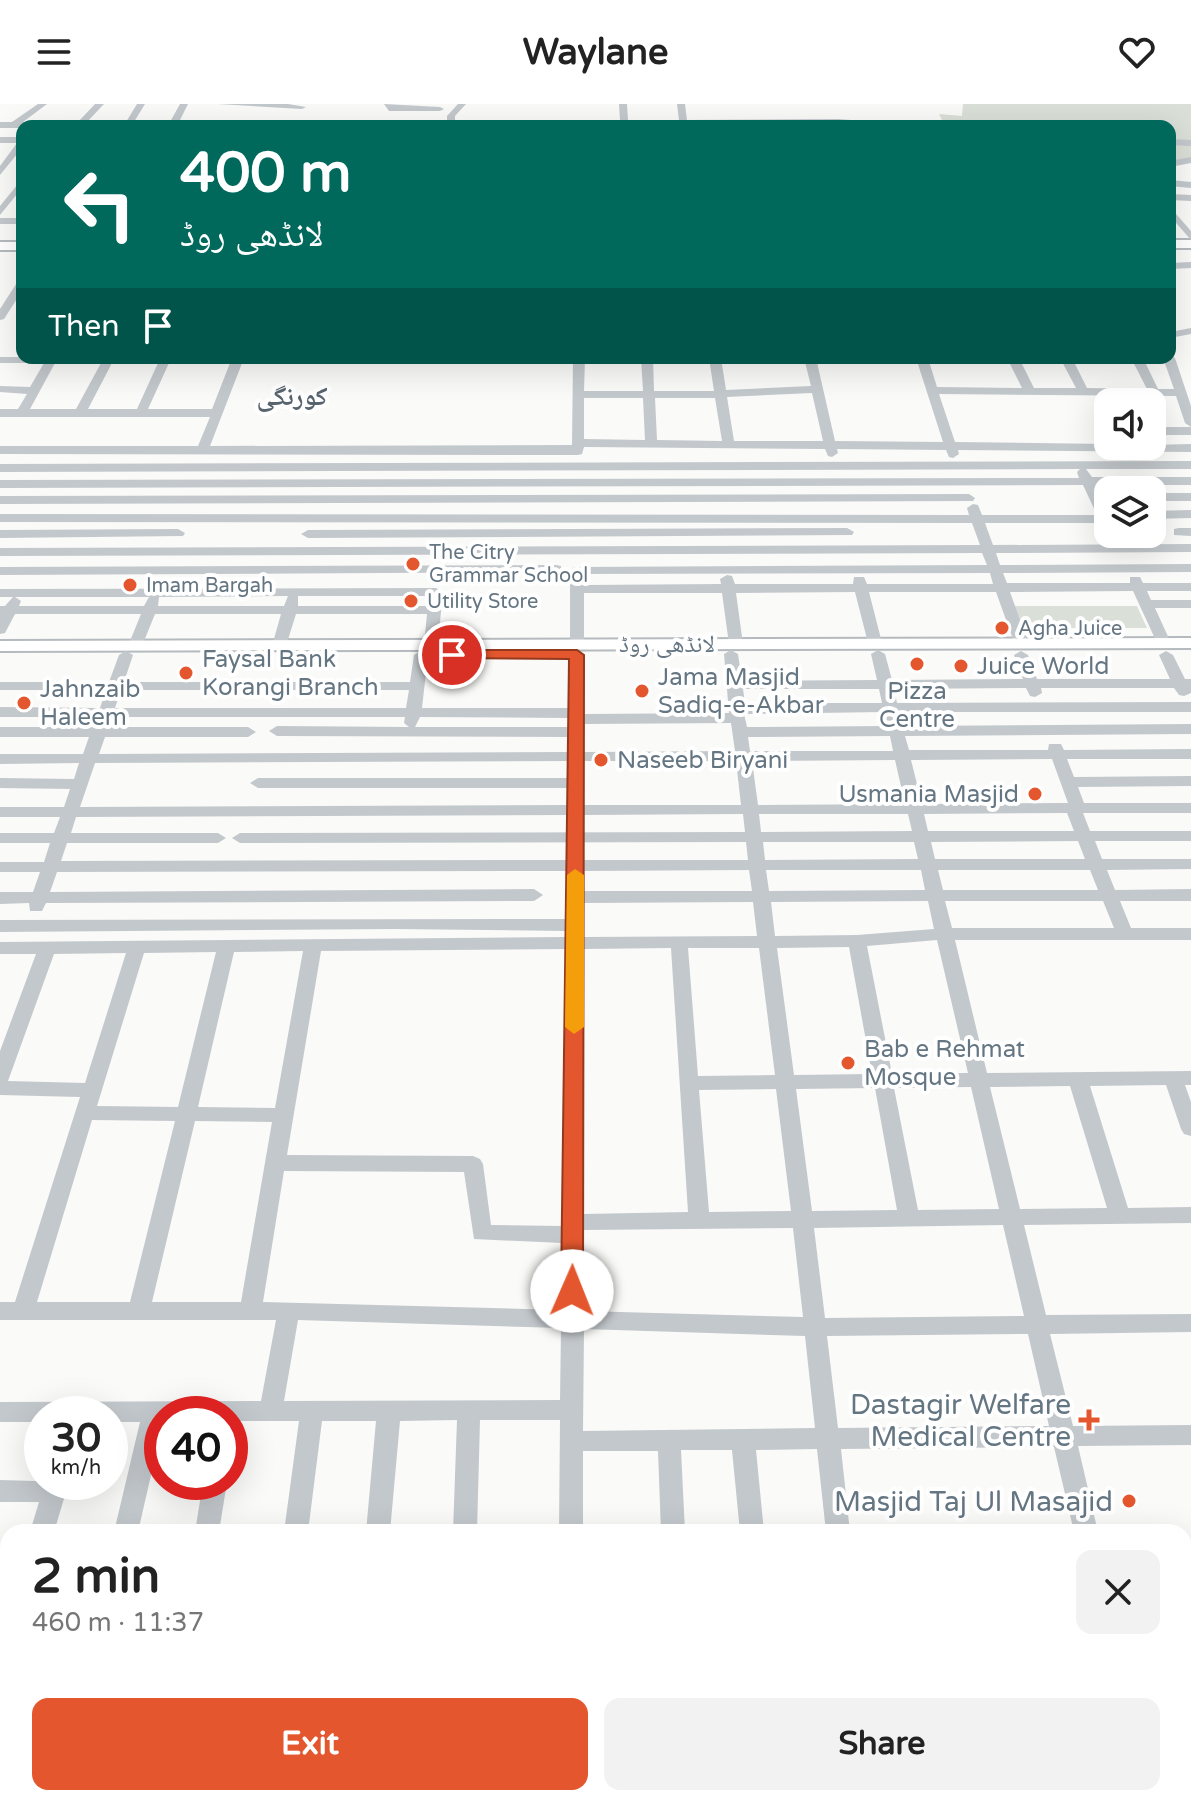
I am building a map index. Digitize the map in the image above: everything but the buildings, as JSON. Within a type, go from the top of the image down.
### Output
[{"type":"main road","name":"لانڈھی روڈ","points":[[1165,649],[1191,643]]},
{"type":"main road","name":"لانڈھی روڈ","points":[[0,646],[131,651],[1165,649],[1191,655]]},
{"type":"main road","name":"لانڈھی روڈ","points":[[0,655],[279,646],[426,650]]},
{"type":"street","points":[[1,125],[43,104]]},
{"type":"street","points":[[85,120],[100,104]]},
{"type":"street","points":[[388,104],[389,109],[441,106]]},
{"type":"street","points":[[451,120],[462,104]]},
{"type":"street","points":[[221,105],[303,105]]},
{"type":"street","points":[[108,120],[111,115]]},
{"type":"street","points":[[906,118],[918,120]]},
{"type":"street","points":[[12,121],[16,121]]},
{"type":"street","points":[[0,172],[16,149]]},
{"type":"street","points":[[0,212],[16,191]]},
{"type":"street","points":[[1180,223],[1191,237]]},
{"type":"street","points":[[2,314],[16,292]]},
{"type":"street","points":[[22,413],[48,364]]},
{"type":"street","points":[[80,413],[106,364]]},
{"type":"street","points":[[141,413],[170,364]]},
{"type":"street","points":[[21,947],[115,686],[165,570],[236,364]]},
{"type":"street","points":[[571,1524],[579,364]]},
{"type":"street","points":[[647,364],[651,443]]},
{"type":"street","points":[[716,364],[728,443]]},
{"type":"street","points":[[811,364],[851,550],[1084,1524]]},
{"type":"street","points":[[924,364],[1084,836],[1125,934]]},
{"type":"street","points":[[1016,364],[1029,390]]},
{"type":"street","points":[[1069,364],[1083,391]]},
{"type":"street","points":[[1140,364],[1152,388]]},
{"type":"street","points":[[1170,364],[1190,415]]},
{"type":"street","points":[[1173,375],[1191,376]]},
{"type":"street","points":[[0,389],[34,391]]},
{"type":"street","points":[[578,395],[722,394],[817,389]]},
{"type":"street","points":[[932,390],[1094,392]]},
{"type":"street","points":[[1166,392],[1181,393]]},
{"type":"street","points":[[0,413],[217,413]]},
{"type":"street","points":[[1166,430],[1191,431]]},
{"type":"street","points":[[0,450],[450,449],[651,443],[1191,448]]},
{"type":"street","points":[[707,443],[717,519]]},
{"type":"street","points":[[1071,447],[1087,482],[1094,490]]},
{"type":"street","points":[[279,646],[330,449]]},
{"type":"street","points":[[392,865],[417,686],[434,610],[450,449]]},
{"type":"street","points":[[0,630],[5,610],[18,593],[85,450]]},
{"type":"street","points":[[0,468],[1191,465]]},
{"type":"street","points":[[0,484],[1191,481]]},
{"type":"street","points":[[1166,497],[1191,497]]},
{"type":"street","points":[[0,500],[969,498]]},
{"type":"street","points":[[1166,515],[1191,514]]},
{"type":"street","points":[[0,518],[717,519],[846,526]]},
{"type":"street","points":[[308,534],[721,534],[977,519],[1094,518]]},
{"type":"street","points":[[0,534],[178,533]]},
{"type":"street","points":[[721,534],[739,719],[803,1220],[837,1524]]},
{"type":"street","points":[[0,552],[1191,548]]},
{"type":"street","points":[[277,731],[410,733],[577,721],[739,719],[890,708],[1191,707],[1185,683],[1165,649],[1120,549]]},
{"type":"street","points":[[577,571],[1191,568]]},
{"type":"street","points":[[0,571],[556,569]]},
{"type":"street","points":[[577,589],[1191,587]]},
{"type":"street","points":[[0,593],[436,592]]},
{"type":"street","points":[[1147,604],[1191,604]]},
{"type":"street","points":[[5,610],[434,610]]},
{"type":"street","points":[[736,685],[1185,683]]},
{"type":"street","points":[[0,686],[239,686]]},
{"type":"street","points":[[282,686],[417,686]]},
{"type":"street","points":[[0,712],[413,712],[577,721]]},
{"type":"street","points":[[739,719],[895,731],[1191,729]]},
{"type":"street","points":[[0,732],[248,732]]},
{"type":"street","points":[[0,759],[1191,754]]},
{"type":"street","points":[[1068,782],[1191,781]]},
{"type":"street","points":[[0,783],[80,784]]},
{"type":"street","points":[[258,783],[576,783]]},
{"type":"street","points":[[0,812],[1191,808]]},
{"type":"street","points":[[240,838],[1191,836]]},
{"type":"street","points":[[0,838],[218,838]]},
{"type":"street","points":[[0,867],[1191,864]]},
{"type":"street","points":[[202,945],[224,866]]},
{"type":"street","points":[[0,898],[534,895]]},
{"type":"street","points":[[575,897],[1191,895]]},
{"type":"street","points":[[0,926],[208,925],[575,933],[679,941],[857,941],[943,934],[1191,934]]},
{"type":"street","points":[[0,948],[313,944],[575,933]]},
{"type":"street","points":[[679,941],[699,1221]]},
{"type":"street","points":[[857,941],[909,1218]]},
{"type":"street","points":[[250,1311],[313,944]]},
{"type":"street","points":[[139,1311],[227,945]]},
{"type":"street","points":[[23,1311],[137,946]]},
{"type":"street","points":[[0,1078],[47,947]]},
{"type":"street","points":[[689,1083],[1182,1078],[1191,1129]]},
{"type":"street","points":[[1078,1080],[1120,1216]]},
{"type":"street","points":[[0,1088],[92,1090]]},
{"type":"street","points":[[85,1113],[284,1115]]},
{"type":"street","points":[[275,1163],[473,1164],[482,1233],[699,1221],[1191,1215]]},
{"type":"street","points":[[0,1311],[289,1311],[816,1327],[1191,1323]]},
{"type":"street","points":[[271,1411],[289,1311]]},
{"type":"street","points":[[379,1524],[389,1410]]},
{"type":"street","points":[[465,1524],[469,1410]]},
{"type":"street","points":[[248,1412],[572,1410]]},
{"type":"street","points":[[297,1524],[312,1411]]},
{"type":"street","points":[[0,1412],[24,1412]]},
{"type":"street","points":[[572,1441],[1191,1435]]},
{"type":"street","points":[[743,1438],[751,1524]]},
{"type":"street","points":[[669,1439],[673,1524]]},
{"type":"street","points":[[128,1524],[144,1454]]},
{"type":"street","points":[[0,1491],[24,1489]]},
{"type":"street","points":[[44,1524],[52,1500]]},
{"type":"street","points":[[208,1524],[212,1500]]},
{"type":"shaded area","points":[[963,104],[1191,104],[1191,159],[1176,163],[1176,120],[942,120],[939,114],[962,116]]},
{"type":"shaded area","points":[[1013,606],[1137,606],[1147,628],[1020,628]]},
{"type":"slow traffic","points":[[574,1027],[575,875]]},
{"type":"place","name":"The Citry Grammar School","points":[[413,564]]},
{"type":"place","name":"Imam Bargah","points":[[130,585]]},
{"type":"place","name":"Utility Store","points":[[411,601]]},
{"type":"place","name":"Agha Juice","points":[[1002,628]]},
{"type":"place","name":"Pizza Centre","points":[[917,664]]},
{"type":"place","name":"Juice World","points":[[961,666]]},
{"type":"place","name":"Faysal Bank Korangi Branch","points":[[186,673]]},
{"type":"place","name":"Jama Masjid Sadiq-e-Akbar","points":[[642,691]]},
{"type":"place","name":"Jahnzaib Haleem","points":[[24,703]]},
{"type":"place","name":"Naseeb Biryani","points":[[601,760]]},
{"type":"place","name":"Usmania Masjid","points":[[1035,794]]},
{"type":"place","name":"Bab e Rehmat Mosque","points":[[848,1063]]},
{"type":"place","name":"Dastagir Welfare Medical Centre","points":[[1089,1420]]},
{"type":"place","name":"Masjid Taj Ul Masajid","points":[[1129,1501]]},
{"type":"district","name":"کورنگی","points":[[292,396]]},
{"type":"route","points":[[452,655],[577,655],[572,1291]]}]
